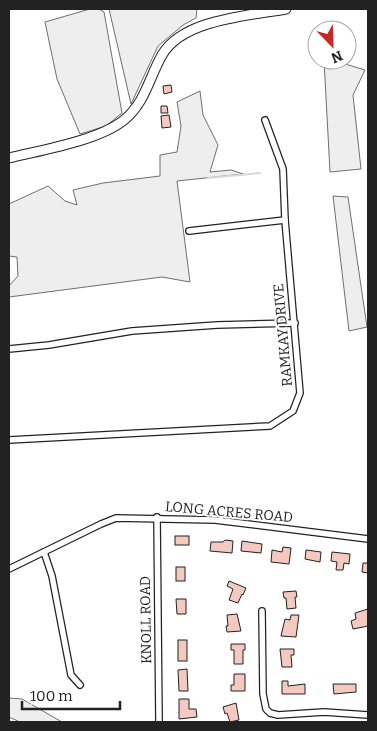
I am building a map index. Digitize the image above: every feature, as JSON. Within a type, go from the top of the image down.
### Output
[{"type":"street","points":[[9,158],[91,136],[123,120],[139,104],[162,55],[175,39],[190,30],[216,22],[286,9]]},
{"type":"street","name":"RAMKAY DRIVE","points":[[9,440],[270,426],[293,411],[300,393],[285,220],[283,169],[265,120]]},
{"type":"street","points":[[189,231],[285,220]]},
{"type":"street","points":[[9,349],[49,345],[132,331],[216,325],[295,323]]},
{"type":"street","name":"LONG ACRES ROAD","points":[[9,569],[116,518],[215,520],[368,539]]},
{"type":"street","name":"KNOLL ROAD","points":[[157,518],[160,722]]},
{"type":"street","points":[[44,552],[52,576],[71,675],[80,685]]},
{"type":"street","points":[[262,611],[264,702],[270,713],[278,715],[324,712],[368,715]]},
{"type":"shaded area","points":[[90,9],[99,9],[104,12],[122,113],[106,126],[80,134],[57,79],[45,22]]},
{"type":"shaded area","points":[[109,9],[197,9],[196,18],[183,25],[158,46],[131,104]]},
{"type":"shaded area","points":[[357,68],[365,70],[353,95],[361,169],[330,172],[325,70],[357,70]]},
{"type":"shaded area","points":[[200,91],[203,115],[218,145],[210,172],[231,170],[243,174],[177,181],[190,282],[162,277],[9,297],[9,286],[18,276],[17,257],[9,256],[9,204],[48,186],[65,201],[77,205],[73,190],[103,183],[160,176],[160,155],[177,152],[181,126],[177,102]]},
{"type":"shaded area","points":[[333,196],[348,197],[367,327],[349,331]]},
{"type":"shaded area","points":[[9,698],[22,699],[62,722],[20,722],[9,717]]},
{"type":"building","points":[[171,85],[172,92],[164,94],[163,86]]},
{"type":"building","points":[[161,106],[167,106],[168,113],[161,113]]},
{"type":"building","points":[[169,115],[171,127],[162,128],[161,116]]},
{"type":"building","points":[[175,536],[189,536],[189,545],[175,545]]},
{"type":"building","points":[[225,540],[233,541],[232,553],[210,551],[211,542],[223,542]]},
{"type":"building","points":[[242,541],[262,544],[261,553],[241,551]]},
{"type":"building","points":[[283,547],[291,548],[289,564],[271,562],[272,550],[282,552]]},
{"type":"building","points":[[306,550],[321,552],[320,562],[305,559]]},
{"type":"building","points":[[332,552],[350,554],[349,564],[344,563],[343,570],[336,570],[337,562],[331,561]]},
{"type":"building","points":[[363,563],[368,563],[368,573],[362,572]]},
{"type":"building","points":[[176,567],[185,567],[185,581],[176,581]]},
{"type":"building","points":[[229,581],[246,588],[238,603],[229,600],[233,589],[227,586]]},
{"type":"building","points":[[296,591],[296,608],[287,609],[286,598],[284,598],[283,592]]},
{"type":"building","points":[[176,599],[186,599],[186,614],[177,614]]},
{"type":"building","points":[[368,609],[368,626],[353,629],[351,621],[356,619],[355,613]]},
{"type":"building","points":[[237,614],[241,631],[227,632],[227,615]]},
{"type":"building","points":[[291,615],[299,615],[296,637],[281,636],[285,619],[290,620]]},
{"type":"building","points":[[178,640],[187,640],[187,661],[178,661]]},
{"type":"building","points":[[231,644],[245,644],[243,664],[234,664],[234,650],[231,650]]},
{"type":"building","points":[[280,649],[294,649],[294,655],[291,655],[292,667],[282,667]]},
{"type":"building","points":[[187,669],[188,691],[179,691],[178,670]]},
{"type":"building","points":[[234,674],[245,674],[245,691],[231,691],[231,685],[234,685]]},
{"type":"building","points":[[282,681],[288,681],[288,686],[305,684],[305,694],[282,694]]},
{"type":"building","points":[[333,684],[356,684],[356,692],[334,694]]},
{"type":"building","points":[[179,699],[189,699],[189,709],[196,709],[197,717],[179,719]]},
{"type":"building","points":[[236,703],[239,720],[230,722],[223,707]]},
{"type":"waterway","points":[[208,178],[260,173]]}]
